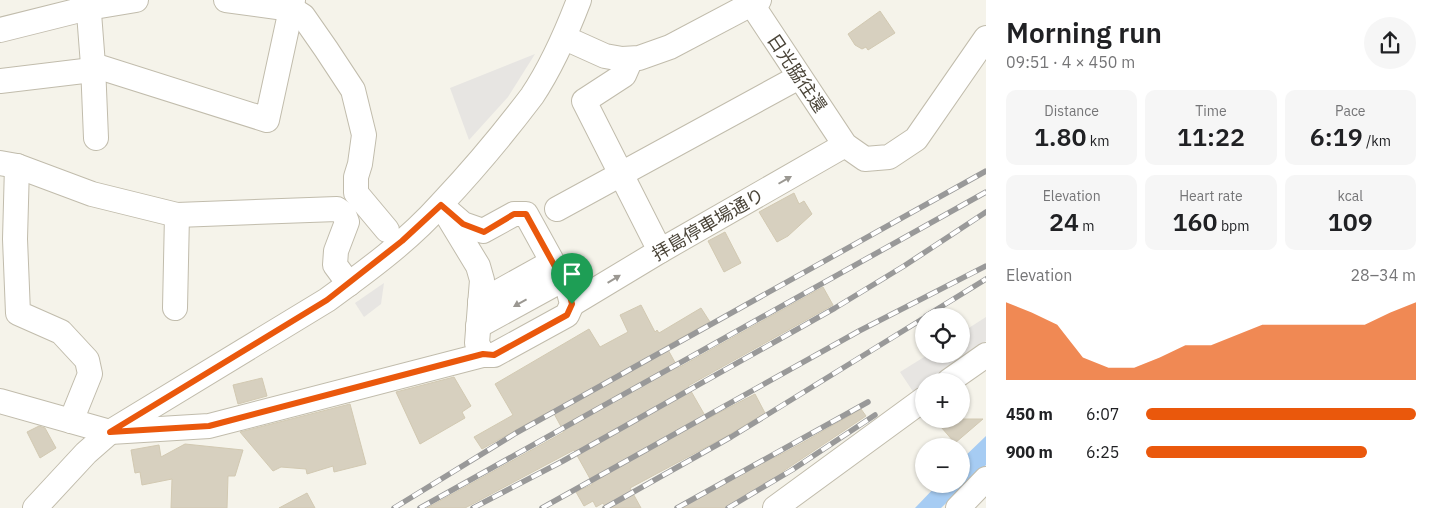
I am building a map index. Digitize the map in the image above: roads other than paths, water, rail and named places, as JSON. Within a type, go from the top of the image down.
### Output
[{"type":"street","points":[[0,30],[88,4],[136,0]]},
{"type":"street","points":[[226,0],[292,5],[302,16],[353,90],[364,135],[356,177],[356,193],[387,230]]},
{"type":"street","points":[[35,508],[86,453],[110,432],[318,305],[349,284],[402,241],[441,205],[532,96],[545,77],[565,38],[579,0]]},
{"type":"street","points":[[565,38],[605,56],[631,59],[658,53],[753,2]]},
{"type":"street","name":"日光脇往還","points":[[753,2],[799,77],[845,145]]},
{"type":"street","points":[[88,4],[96,138]]},
{"type":"street","points":[[0,81],[92,68],[267,120],[292,5]]},
{"type":"street","points":[[845,145],[865,159],[889,157],[916,139],[986,38]]},
{"type":"street","points":[[631,59],[624,75],[584,101],[660,251]]},
{"type":"street","points":[[557,209],[799,77]]},
{"type":"street","name":"拝島停車場通り","points":[[483,354],[494,355],[567,315],[572,304],[660,251],[845,145]]},
{"type":"street","points":[[71,421],[90,374],[87,360],[61,332],[18,313],[8,239],[9,164],[92,194],[177,215],[337,209],[344,214],[347,222],[336,251],[334,265],[349,284]]},
{"type":"street","points":[[441,205],[463,224],[484,232],[514,214],[526,214],[569,292],[572,304]]},
{"type":"street","points":[[0,401],[110,432],[209,426],[483,354],[477,344],[482,280],[478,266],[441,205]]},
{"type":"street","points":[[176,308],[177,215]]},
{"type":"street","points":[[478,266],[486,239],[495,225]]},
{"type":"street","points":[[480,302],[557,271]]},
{"type":"street","points":[[478,326],[557,271]]},
{"type":"street","points":[[960,373],[986,355]]},
{"type":"street","points":[[776,508],[915,406]]},
{"type":"street","points":[[958,508],[986,479]]},
{"type":"water","points":[[986,436],[986,465],[970,480],[970,451]]},
{"type":"water","points":[[929,493],[957,493],[941,508],[915,508]]},
{"type":"railway","points":[[394,508],[516,433],[986,171]]},
{"type":"railway","points":[[420,508],[986,192]]},
{"type":"railway","points":[[473,508],[563,461],[835,308],[904,266],[986,212]]},
{"type":"railway","points":[[542,508],[859,331],[986,266]]},
{"type":"railway","points":[[939,308],[986,279]]},
{"type":"railway","points":[[605,508],[731,437],[915,324]]},
{"type":"railway","points":[[677,508],[868,402]]},
{"type":"railway","points":[[728,508],[792,470],[875,415]]}]
